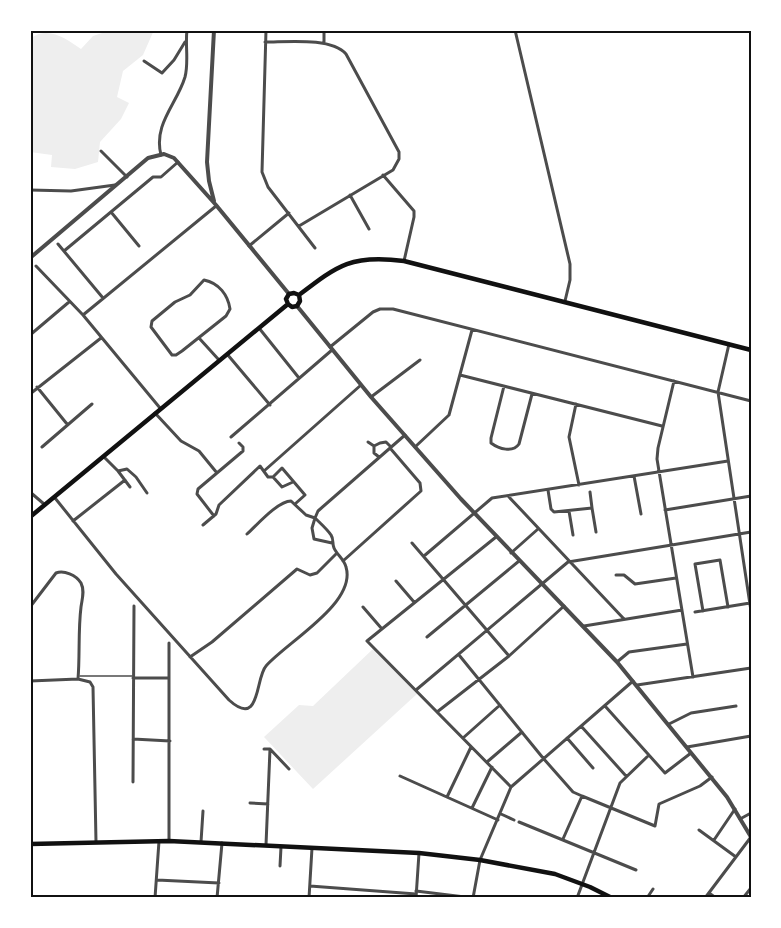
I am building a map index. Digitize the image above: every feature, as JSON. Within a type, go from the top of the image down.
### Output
[{"type":"main road","points":[[299,295],[335,268],[346,263],[383,258],[404,261],[751,350]]},
{"type":"main road","points":[[289,294],[299,295],[300,301],[297,306],[292,307],[288,304],[286,299],[289,294]]},
{"type":"main road","points":[[30,517],[288,304]]},
{"type":"main road","points":[[30,844],[169,841],[419,853],[480,860],[555,874],[612,898]]},
{"type":"street","points":[[161,155],[158,141],[162,125],[185,75],[187,30]]},
{"type":"street","points":[[214,30],[207,162],[215,204]]},
{"type":"street","points":[[266,30],[262,172],[268,187],[315,248]]},
{"type":"street","points":[[324,30],[324,43]]},
{"type":"street","points":[[515,30],[570,264],[566,302]]},
{"type":"street","points":[[144,61],[162,73],[174,60],[186,40]]},
{"type":"street","points":[[266,42],[324,43],[340,48],[346,54],[397,147],[399,159],[396,166],[299,226]]},
{"type":"street","points":[[101,151],[127,177]]},
{"type":"street","points":[[30,258],[148,158],[170,155],[215,204],[289,294]]},
{"type":"street","points":[[64,251],[153,177],[161,177],[178,162]]},
{"type":"street","points":[[383,175],[414,211],[404,261]]},
{"type":"street","points":[[196,184],[209,181]]},
{"type":"street","points":[[30,190],[81,190],[117,185]]},
{"type":"street","points":[[350,195],[369,229]]},
{"type":"street","points":[[83,315],[215,204]]},
{"type":"street","points":[[111,212],[139,246]]},
{"type":"street","points":[[249,246],[289,213]]},
{"type":"street","points":[[58,244],[104,298]]},
{"type":"street","points":[[36,266],[83,315],[160,408]]},
{"type":"street","points":[[209,281],[221,288],[230,309],[226,316],[199,338],[176,355],[172,354],[151,324],[175,302],[190,295],[201,282],[209,281]]},
{"type":"street","points":[[30,335],[69,302]]},
{"type":"street","points":[[297,306],[371,397],[474,513],[584,626],[635,683],[712,777],[735,809],[751,837],[705,898]]},
{"type":"street","points":[[231,437],[270,405],[366,316],[380,309],[393,309],[751,401]]},
{"type":"street","points":[[258,327],[299,378]]},
{"type":"street","points":[[415,447],[449,415],[472,330]]},
{"type":"street","points":[[30,394],[101,338]]},
{"type":"street","points":[[199,338],[219,360]]},
{"type":"street","points":[[729,344],[718,392],[751,611]]},
{"type":"street","points":[[227,354],[270,405]]},
{"type":"street","points":[[371,397],[420,360]]},
{"type":"street","points":[[460,375],[663,427]]},
{"type":"street","points":[[674,381],[658,448],[659,472],[693,677]]},
{"type":"street","points":[[264,471],[361,385]]},
{"type":"street","points":[[504,386],[491,438],[491,443],[495,446],[512,450],[519,444],[532,393]]},
{"type":"street","points":[[38,387],[67,424]]},
{"type":"street","points":[[42,447],[92,404]]},
{"type":"street","points":[[576,404],[569,436],[579,485]]},
{"type":"street","points":[[155,413],[181,441],[199,451],[217,473]]},
{"type":"street","points":[[333,543],[314,539],[312,528],[318,511],[405,435]]},
{"type":"street","points":[[214,516],[197,494],[198,489],[243,451],[239,442]]},
{"type":"street","points":[[368,442],[374,446]]},
{"type":"street","points":[[343,561],[422,491],[420,483],[386,442],[380,442],[374,446]]},
{"type":"street","points":[[374,446],[374,453],[379,457]]},
{"type":"street","points":[[103,456],[130,487]]},
{"type":"street","points":[[424,556],[492,498],[728,461]]},
{"type":"street","points":[[203,525],[214,516],[219,505],[260,466],[268,477],[273,477],[282,487],[293,482]]},
{"type":"street","points":[[273,477],[282,468],[305,495],[295,504]]},
{"type":"street","points":[[118,471],[127,470],[136,477],[147,493]]},
{"type":"street","points":[[634,476],[641,514]]},
{"type":"street","points":[[73,521],[125,480]]},
{"type":"street","points":[[548,490],[550,509],[554,512],[592,508]]},
{"type":"street","points":[[30,492],[44,504]]},
{"type":"street","points":[[590,492],[596,532]]},
{"type":"street","points":[[53,496],[116,574],[236,707],[242,709],[254,703],[263,668],[338,602],[346,586],[346,568],[333,543],[332,536],[315,518],[306,515],[291,501],[286,501],[247,534]]},
{"type":"street","points":[[665,510],[751,496]]},
{"type":"street","points":[[509,497],[624,619]]},
{"type":"street","points":[[569,511],[573,535]]},
{"type":"street","points":[[511,552],[538,529]]},
{"type":"street","points":[[416,690],[568,562],[751,532]]},
{"type":"street","points":[[496,537],[367,641],[512,787]]},
{"type":"street","points":[[412,543],[509,656]]},
{"type":"street","points":[[190,657],[212,642],[297,569],[310,575],[317,573],[337,552]]},
{"type":"street","points":[[703,611],[695,564],[720,560],[728,607]]},
{"type":"street","points":[[427,637],[519,561]]},
{"type":"street","points":[[30,607],[56,573],[68,574],[81,584],[83,593],[78,625],[78,677]]},
{"type":"street","points":[[616,575],[624,575],[635,584],[676,578]]},
{"type":"street","points":[[396,581],[415,603]]},
{"type":"street","points":[[695,612],[750,603]]},
{"type":"street","points":[[133,782],[134,606]]},
{"type":"street","points":[[437,712],[509,656],[564,606]]},
{"type":"street","points":[[363,607],[382,630]]},
{"type":"street","points":[[584,626],[682,610]]},
{"type":"street","points":[[169,643],[169,841]]},
{"type":"street","points":[[616,662],[629,652],[687,644]]},
{"type":"street","points":[[459,655],[573,792],[655,826],[659,804],[700,786],[712,777]]},
{"type":"street","points":[[310,886],[474,898],[480,860],[512,787],[605,706],[635,683],[751,668]]},
{"type":"street","points":[[30,681],[78,677],[90,682],[93,687],[96,842]]},
{"type":"street","points":[[133,677],[169,678]]},
{"type":"street","points":[[462,738],[500,705]]},
{"type":"street","points":[[669,724],[691,713],[736,705]]},
{"type":"street","points":[[605,706],[665,773],[691,753]]},
{"type":"street","points":[[581,726],[626,777]]},
{"type":"street","points":[[487,762],[522,732]]},
{"type":"street","points":[[687,747],[751,736]]},
{"type":"street","points":[[567,738],[593,768]]},
{"type":"street","points":[[133,739],[170,741]]},
{"type":"street","points":[[447,797],[471,746]]},
{"type":"street","points":[[264,749],[270,749],[289,769]]},
{"type":"street","points":[[266,844],[270,749]]},
{"type":"street","points":[[577,898],[620,783],[649,755]]},
{"type":"street","points":[[472,808],[492,767]]},
{"type":"street","points":[[400,776],[498,820]]},
{"type":"street","points":[[563,839],[582,796]]},
{"type":"street","points":[[250,803],[268,804]]},
{"type":"street","points":[[714,840],[735,809]]},
{"type":"street","points":[[201,842],[202,811]]},
{"type":"street","points":[[740,819],[751,813]]},
{"type":"street","points":[[501,814],[514,820]]},
{"type":"street","points":[[519,822],[636,870]]},
{"type":"street","points":[[699,830],[736,857]]},
{"type":"street","points":[[155,898],[159,841]]},
{"type":"street","points":[[217,898],[222,843]]},
{"type":"street","points":[[280,866],[281,845]]},
{"type":"street","points":[[309,898],[312,848]]},
{"type":"street","points":[[416,894],[419,853]]},
{"type":"street","points":[[157,880],[219,883]]},
{"type":"street","points":[[743,898],[751,888]]},
{"type":"street","points":[[647,898],[654,889]]},
{"type":"street","points":[[709,893],[716,898]]},
{"type":"lane","points":[[78,677],[133,677]]},
{"type":"shaded area","points":[[111,30],[154,30],[143,55],[123,71],[117,97],[129,103],[121,119],[100,142],[98,162],[75,169],[51,167],[52,155],[30,152],[30,39],[43,33],[50,33],[81,49],[93,36]]},
{"type":"shaded area","points":[[374,648],[418,693],[313,789],[264,737],[299,705],[313,706]]}]
